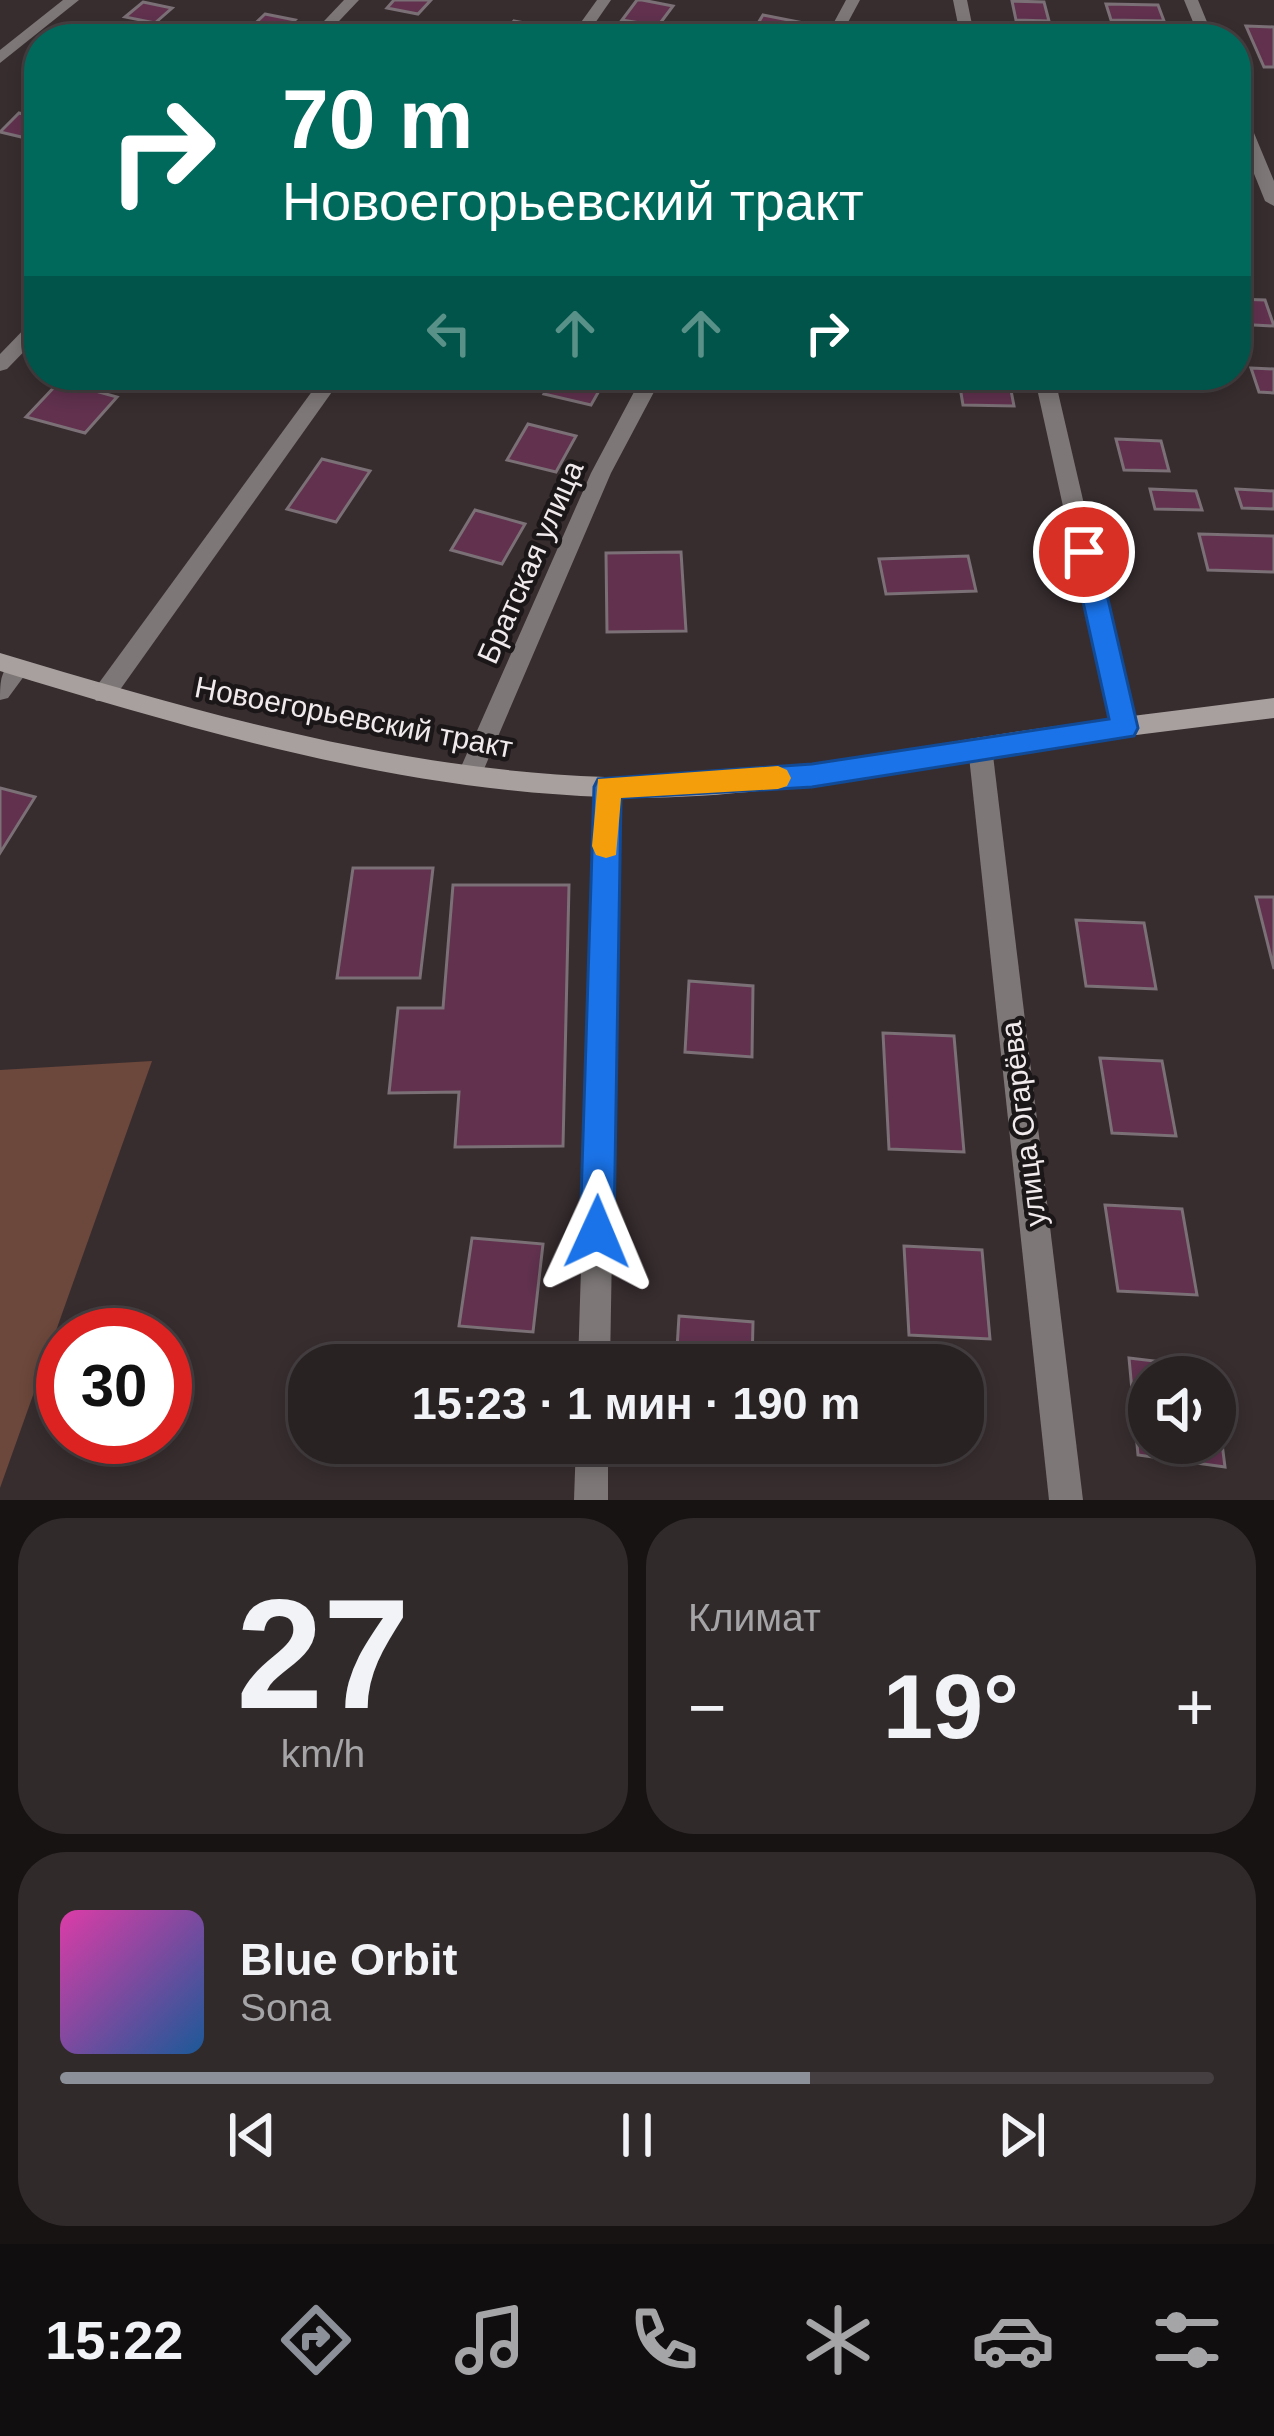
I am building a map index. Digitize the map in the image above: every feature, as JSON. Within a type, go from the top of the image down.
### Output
[{"type":"main road","name":"Новоегорьевский тракт","points":[[10,665],[104,694],[304,744],[469,776],[608,787],[812,776],[980,747],[1274,708]]},
{"type":"street","points":[[42,24],[72,0]]},
{"type":"street","points":[[329,24],[352,0]]},
{"type":"street","points":[[0,58],[24,39]]},
{"type":"street","points":[[1251,145],[1274,201]]},
{"type":"street","points":[[0,365],[24,340]]},
{"type":"street","points":[[104,694],[323,390]]},
{"type":"street","name":"Братская улица","points":[[469,776],[601,473],[645,390]]},
{"type":"street","points":[[1047,390],[1124,728]]},
{"type":"street","points":[[0,691],[10,665]]},
{"type":"street","name":"улица Огарёва","points":[[980,747],[1066,1500]]},
{"type":"street","points":[[595,1344],[608,787]]},
{"type":"street","points":[[591,1500],[592,1464]]},
{"type":"shaded area","points":[[152,1061],[64,1308],[36,1308],[36,1387],[0,1488],[0,1070]]},
{"type":"building","points":[[394,0],[431,0],[418,14],[387,8]]},
{"type":"building","points":[[637,0],[673,6],[660,24],[622,20]]},
{"type":"building","points":[[1012,1],[1044,2],[1049,21],[1016,20]]},
{"type":"building","points":[[143,2],[172,8],[155,23],[125,17]]},
{"type":"building","points":[[1106,4],[1158,5],[1164,21],[1111,20]]},
{"type":"building","points":[[265,14],[295,20],[291,24],[255,24]]},
{"type":"building","points":[[763,15],[799,22],[798,24],[758,24]]},
{"type":"building","points":[[1251,26],[1274,27],[1274,67],[1264,67]]},
{"type":"building","points":[[19,113],[24,114],[24,138],[0,132]]},
{"type":"building","points":[[1251,300],[1265,300],[1274,326],[1251,325]]},
{"type":"building","points":[[1251,368],[1274,369],[1274,393],[1259,392]]},
{"type":"building","points":[[52,390],[92,390],[117,397],[85,433],[26,417]]},
{"type":"building","points":[[546,390],[600,390],[591,405],[544,394]]},
{"type":"building","points":[[960,390],[1011,390],[1014,406],[963,405]]},
{"type":"building","points":[[528,424],[576,436],[556,472],[507,460]]},
{"type":"building","points":[[1116,439],[1161,441],[1169,471],[1124,470]]},
{"type":"building","points":[[322,459],[370,471],[336,522],[287,509]]},
{"type":"building","points":[[1150,489],[1196,491],[1202,510],[1155,509]]},
{"type":"building","points":[[1236,489],[1274,491],[1274,509],[1242,508]]},
{"type":"building","points":[[475,510],[525,524],[502,564],[451,550]]},
{"type":"building","points":[[1199,534],[1274,536],[1274,572],[1208,570]]},
{"type":"building","points":[[681,552],[686,631],[607,632],[606,553]]},
{"type":"building","points":[[968,556],[976,591],[886,594],[879,559]]},
{"type":"building","points":[[0,788],[35,797],[0,853]]},
{"type":"building","points":[[353,868],[433,868],[420,978],[337,978]]},
{"type":"building","points":[[453,885],[569,885],[563,1146],[455,1147],[459,1092],[389,1093],[398,1008],[443,1008]]},
{"type":"building","points":[[1256,897],[1274,897],[1274,969]]},
{"type":"building","points":[[1076,920],[1144,923],[1156,989],[1086,986]]},
{"type":"building","points":[[689,981],[753,986],[752,1057],[685,1052]]},
{"type":"building","points":[[883,1033],[954,1036],[964,1152],[889,1149]]},
{"type":"building","points":[[1100,1058],[1162,1061],[1176,1136],[1112,1133]]},
{"type":"building","points":[[1105,1205],[1182,1209],[1197,1295],[1118,1291]]},
{"type":"building","points":[[472,1238],[543,1244],[533,1332],[459,1326]]},
{"type":"building","points":[[904,1246],[982,1250],[990,1339],[909,1335]]},
{"type":"building","points":[[679,1316],[753,1322],[752,1344],[677,1344]]},
{"type":"slow traffic","points":[[606,846],[608,787],[778,778]]},
{"type":"route","points":[[597,1232],[608,787],[812,776],[1124,728],[1084,552]]}]
